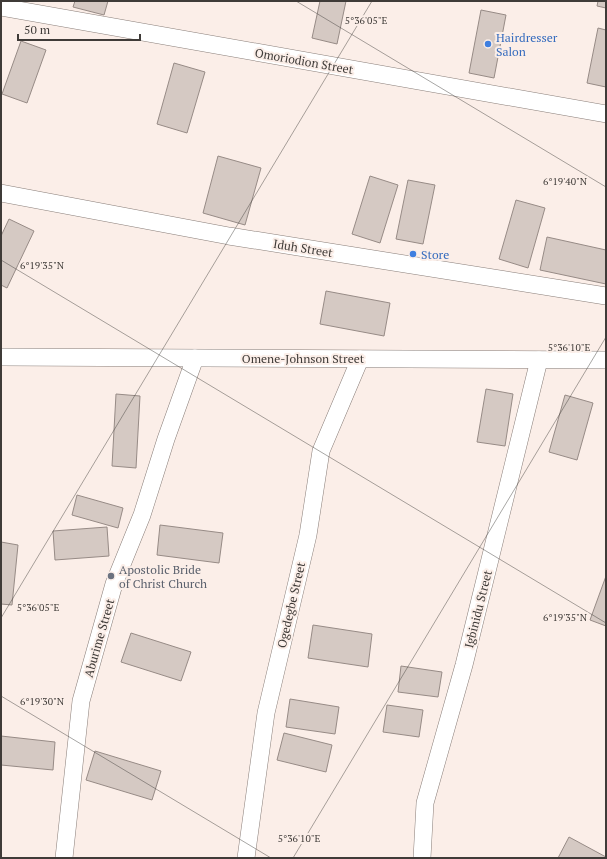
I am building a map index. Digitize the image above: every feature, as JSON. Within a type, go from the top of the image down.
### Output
[{"type":"street","name":"Omoriodion Street","points":[[1,7],[606,114]]},
{"type":"street","name":"Iduh Street","points":[[1,193],[229,236],[606,296]]},
{"type":"street","name":"Omene-Johnson Street","points":[[1,357],[606,360]]},
{"type":"street","name":"Aburime Street","points":[[64,858],[81,701],[114,584],[142,516],[166,439],[195,358]]},
{"type":"street","name":"Ogedegbe Street","points":[[246,858],[266,713],[308,535],[320,451],[360,359]]},
{"type":"street","name":"Igbinidu Street","points":[[422,858],[425,802],[464,665],[539,360]]},
{"type":"building","points":[[75,1],[108,1],[104,15],[73,7]]},
{"type":"building","points":[[320,1],[346,1],[337,44],[312,38]]},
{"type":"building","points":[[598,1],[606,1],[606,8],[597,6]]},
{"type":"building","name":"Hairdresser Salon","points":[[481,10],[506,15],[494,78],[469,73]]},
{"type":"building","points":[[598,28],[606,30],[606,87],[587,83]]},
{"type":"building","points":[[21,41],[46,50],[27,103],[2,94]]},
{"type":"building","points":[[174,63],[205,72],[187,133],[157,124]]},
{"type":"building","points":[[218,156],[261,168],[245,225],[203,213]]},
{"type":"building","points":[[370,176],[398,185],[380,243],[352,234]]},
{"type":"building","points":[[408,180],[435,185],[423,244],[396,239]]},
{"type":"building","points":[[516,200],[545,208],[528,268],[499,259]]},
{"type":"building","points":[[9,219],[34,231],[7,288],[1,285],[1,236]]},
{"type":"building","points":[[547,237],[606,250],[606,284],[540,270]]},
{"type":"building","points":[[326,291],[390,303],[384,336],[320,324]]},
{"type":"building","points":[[486,389],[513,394],[505,446],[477,442]]},
{"type":"building","points":[[116,394],[140,396],[136,468],[112,466]]},
{"type":"building","points":[[565,395],[593,403],[577,460],[549,452]]},
{"type":"building","points":[[77,495],[123,508],[118,528],[72,515]]},
{"type":"building","points":[[160,525],[223,533],[219,563],[157,555]]},
{"type":"building","points":[[107,527],[109,556],[55,560],[53,531]]},
{"type":"building","points":[[1,542],[18,545],[12,605],[1,604]]},
{"type":"building","points":[[606,576],[606,626],[590,620]]},
{"type":"building","points":[[313,625],[372,634],[368,667],[308,658]]},
{"type":"building","points":[[131,633],[191,652],[181,681],[121,662]]},
{"type":"building","points":[[401,666],[442,672],[438,697],[398,692]]},
{"type":"building","points":[[290,699],[339,707],[335,734],[286,727]]},
{"type":"building","points":[[387,705],[423,710],[419,737],[383,732]]},
{"type":"building","points":[[284,733],[332,745],[326,772],[277,760]]},
{"type":"building","points":[[1,736],[55,742],[53,770],[1,765]]},
{"type":"building","points":[[95,751],[161,771],[152,800],[86,780]]},
{"type":"building","points":[[569,837],[606,857],[606,858],[558,858]]},
{"type":"place","name":"Hairdresser Salon","points":[[488,44]]},
{"type":"place","name":"Store","points":[[413,254]]},
{"type":"place","name":"Apostolic Bride of Christ Church","points":[[111,576]]}]
